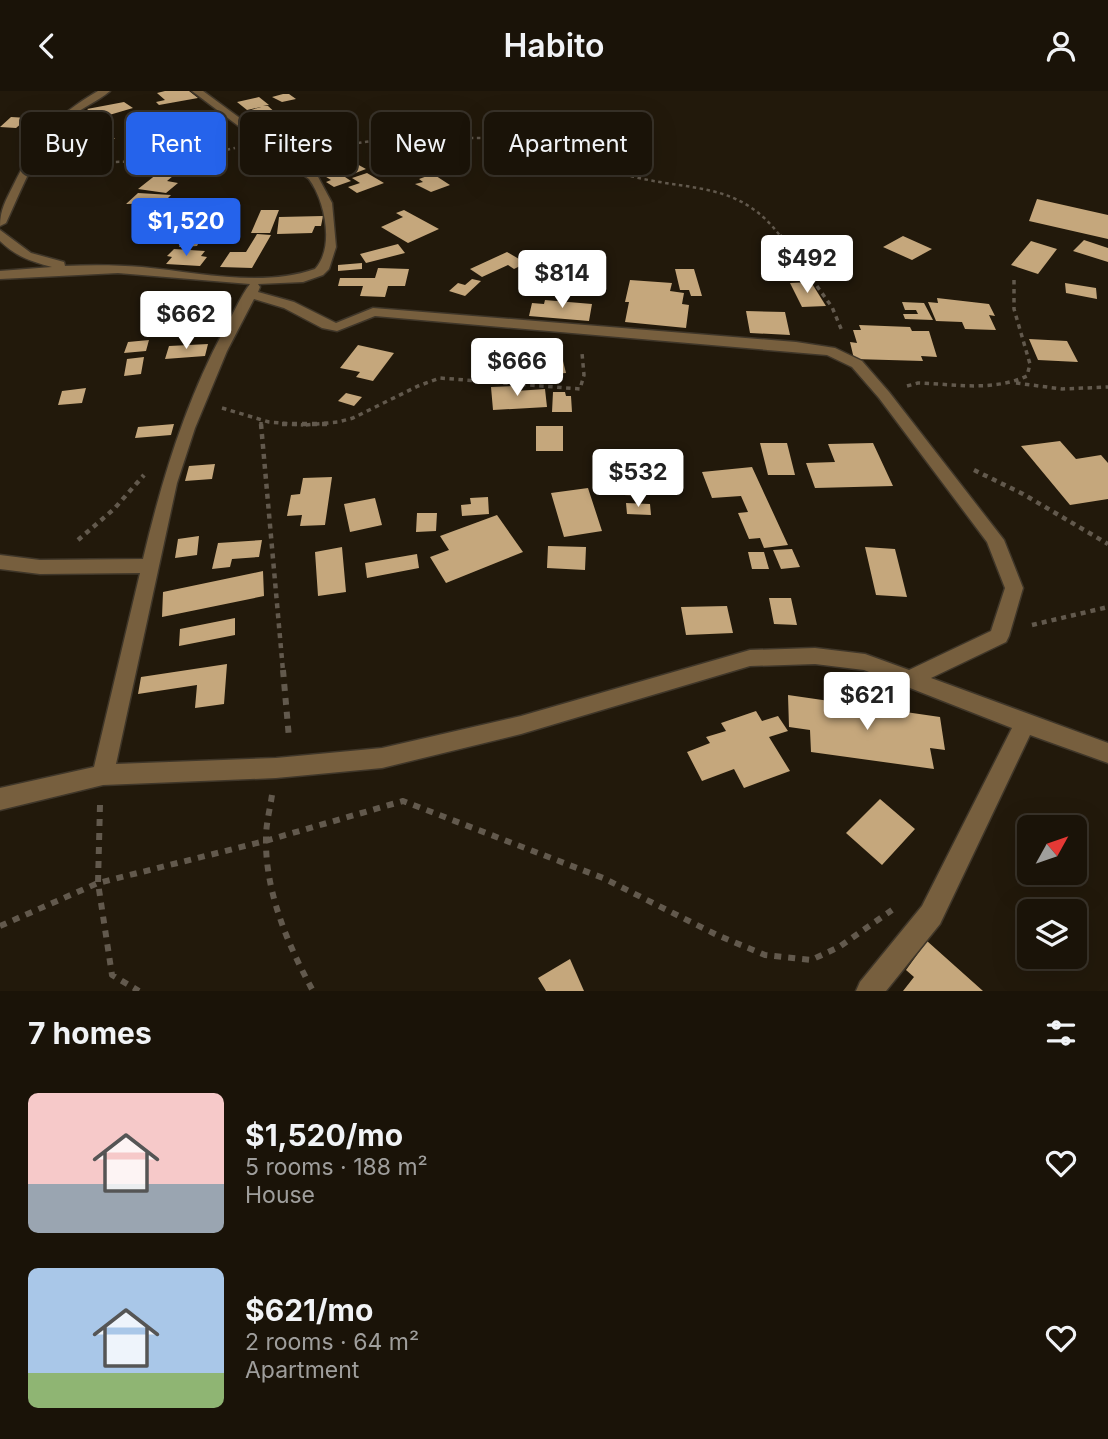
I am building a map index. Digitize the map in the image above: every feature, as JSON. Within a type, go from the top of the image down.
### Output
[{"type":"street","points":[[0,222],[33,151],[52,127],[86,100],[105,91]]},
{"type":"street","points":[[197,91],[240,122]]},
{"type":"street","points":[[0,275],[120,269],[254,287],[318,273],[324,268],[329,254],[330,213],[324,193],[311,175]]},
{"type":"street","points":[[0,233],[9,246],[30,257],[79,269]]},
{"type":"street","points":[[254,287],[327,325],[337,327],[373,312],[796,346],[844,356],[856,364],[884,395],[995,540],[1014,588],[999,636],[911,679]]},
{"type":"street","points":[[103,775],[148,566],[169,483],[187,428],[202,400],[220,351],[254,287]]},
{"type":"street","points":[[0,562],[40,567],[148,566]]},
{"type":"street","points":[[0,799],[103,775],[378,759],[486,735],[750,658],[815,656],[865,662],[1025,725],[1108,753]]},
{"type":"street","points":[[869,991],[931,915],[1025,725]]},
{"type":"path","points":[[357,142],[398,138],[529,138],[557,145],[636,177],[722,191],[768,219],[832,307],[845,338],[844,356]]},
{"type":"path","points":[[22,177],[97,164],[175,161],[240,148]]},
{"type":"path","points":[[1014,276],[1014,309],[1030,364],[1027,376],[1015,383]]},
{"type":"path","points":[[202,400],[261,422],[335,424],[354,418],[426,381],[440,378],[580,389],[584,375],[579,328]]},
{"type":"path","points":[[884,395],[918,383],[994,386],[1015,383],[1062,389],[1108,387]]},
{"type":"path","points":[[261,422],[284,766],[265,841],[276,909],[293,956],[313,991]]},
{"type":"path","points":[[40,567],[94,528],[151,468]]},
{"type":"path","points":[[973,470],[1023,494],[1108,544]]},
{"type":"path","points":[[1000,632],[1108,607]]},
{"type":"path","points":[[103,775],[98,883],[112,975],[139,991]]},
{"type":"path","points":[[0,926],[98,883],[265,841],[403,801],[603,878],[717,935],[765,955],[811,960],[839,947],[902,903]]},
{"type":"building","points":[[189,91],[198,98],[159,105],[156,102],[165,100],[157,93]]},
{"type":"building","points":[[289,94],[296,99],[282,102],[272,97]]},
{"type":"building","points":[[259,97],[269,105],[263,106],[268,106],[275,112],[254,112],[251,110],[261,107],[247,110],[237,102]]},
{"type":"building","points":[[124,102],[133,108],[112,114],[112,112],[91,112],[87,109]]},
{"type":"building","points":[[11,117],[21,118],[21,124],[16,128],[0,127]]},
{"type":"building","points":[[357,164],[366,169],[357,172]]},
{"type":"building","points":[[367,173],[384,183],[357,193],[348,187],[360,183],[352,178]]},
{"type":"building","points":[[156,175],[173,176],[167,181],[178,183],[166,193],[138,189]]},
{"type":"building","points":[[323,175],[350,175],[345,177],[351,181],[334,187],[326,182],[331,180]]},
{"type":"building","points":[[435,175],[450,185],[431,192],[415,184],[423,182],[419,179]]},
{"type":"building","points":[[138,193],[171,195],[163,203],[126,204]]},
{"type":"building","points":[[1037,199],[1108,215],[1108,239],[1029,221]]},
{"type":"building","points":[[261,210],[279,210],[270,233],[251,233]]},
{"type":"building","points":[[404,210],[439,229],[408,243],[381,227],[403,217],[396,213]]},
{"type":"building","points":[[323,216],[321,226],[315,226],[312,233],[277,234],[279,217]]},
{"type":"building","points":[[207,218],[197,236],[202,236],[197,246],[179,247],[182,240],[175,240],[187,219]]},
{"type":"building","points":[[257,234],[271,235],[252,268],[220,267],[230,252],[246,252]]},
{"type":"building","points":[[903,236],[932,249],[912,260],[883,247]]},
{"type":"building","points":[[1084,240],[1108,248],[1108,262],[1073,251]]},
{"type":"building","points":[[1031,241],[1057,249],[1038,274],[1011,265]]},
{"type":"building","points":[[398,244],[405,253],[366,263],[360,254]]},
{"type":"building","points":[[174,249],[205,251],[201,256],[207,257],[200,266],[166,264],[172,257],[167,256]]},
{"type":"building","points":[[507,252],[526,263],[514,269],[508,265],[482,277],[470,269]]},
{"type":"building","points":[[362,263],[362,269],[338,271],[338,265]]},
{"type":"building","points":[[378,268],[409,269],[405,286],[388,286],[385,297],[360,296],[363,286],[338,286],[340,278],[375,278]]},
{"type":"building","points":[[547,268],[565,270],[558,288],[540,286]]},
{"type":"building","points":[[675,269],[694,269],[702,296],[691,296],[689,290],[680,290]]},
{"type":"building","points":[[472,279],[481,281],[465,296],[449,291],[458,283],[465,285]]},
{"type":"building","points":[[630,280],[672,283],[670,291],[684,293],[682,304],[689,305],[686,328],[625,322],[629,302],[625,302]]},
{"type":"building","points":[[811,282],[826,306],[802,307],[790,283]]},
{"type":"building","points":[[1065,283],[1096,288],[1097,299],[1066,293]]},
{"type":"building","points":[[207,294],[225,294],[218,310],[199,311]]},
{"type":"building","points":[[937,298],[989,304],[995,316],[989,315],[996,330],[965,329],[962,322],[936,321],[928,302],[938,303]]},
{"type":"building","points":[[545,300],[592,304],[589,321],[529,316],[532,303],[544,304]]},
{"type":"building","points":[[902,302],[924,303],[933,320],[905,319],[903,314],[918,314],[916,310],[905,310]]},
{"type":"building","points":[[746,311],[785,312],[790,335],[750,333]]},
{"type":"building","points":[[859,325],[910,327],[912,331],[929,331],[937,357],[921,356],[923,361],[854,359],[850,342],[857,343],[853,330],[861,330]]},
{"type":"building","points":[[1029,339],[1067,341],[1078,362],[1038,360]]},
{"type":"building","points":[[149,340],[146,351],[124,353],[128,342]]},
{"type":"building","points":[[208,344],[205,356],[165,359],[169,346]]},
{"type":"building","points":[[358,345],[394,353],[373,381],[356,377],[360,372],[340,368]]},
{"type":"building","points":[[559,345],[566,373],[525,376],[520,349]]},
{"type":"building","points":[[144,357],[141,374],[124,376],[127,359]]},
{"type":"building","points":[[515,386],[516,391],[545,389],[547,407],[493,410],[491,387]]},
{"type":"building","points":[[86,388],[82,403],[58,405],[62,391]]},
{"type":"building","points":[[553,392],[565,392],[566,396],[571,396],[572,412],[552,412]]},
{"type":"building","points":[[346,393],[362,397],[354,406],[338,401]]},
{"type":"building","points":[[174,424],[171,435],[135,438],[138,427]]},
{"type":"building","points":[[536,426],[563,426],[563,451],[536,451]]},
{"type":"building","points":[[1060,441],[1076,459],[1101,455],[1108,463],[1108,499],[1070,505],[1021,446]]},
{"type":"building","points":[[760,443],[787,443],[795,475],[768,475]]},
{"type":"building","points":[[873,443],[893,486],[815,488],[806,463],[835,462],[828,444]]},
{"type":"building","points":[[215,464],[212,479],[185,481],[189,466]]},
{"type":"building","points":[[752,467],[788,545],[764,548],[760,538],[749,539],[738,513],[748,512],[741,496],[712,498],[702,472]]},
{"type":"building","points":[[332,477],[325,525],[300,526],[302,515],[287,516],[291,495],[300,494],[303,478]]},
{"type":"building","points":[[624,486],[643,486],[644,496],[624,495]]},
{"type":"building","points":[[588,488],[602,531],[564,537],[551,493]]},
{"type":"building","points":[[488,497],[489,514],[462,516],[461,505],[471,504],[470,498]]},
{"type":"building","points":[[375,498],[382,525],[350,532],[344,504]]},
{"type":"building","points":[[626,503],[650,504],[651,515],[627,514]]},
{"type":"building","points":[[417,513],[437,513],[436,531],[416,532]]},
{"type":"building","points":[[497,515],[523,552],[446,583],[430,557],[449,550],[440,536]]},
{"type":"building","points":[[199,536],[197,555],[175,558],[178,539]]},
{"type":"building","points":[[262,540],[259,557],[232,559],[230,567],[212,569],[218,543]]},
{"type":"building","points":[[548,546],[586,547],[585,570],[547,568]]},
{"type":"building","points":[[342,547],[346,592],[318,596],[315,552]]},
{"type":"building","points":[[865,547],[895,549],[907,597],[876,595]]},
{"type":"building","points":[[792,549],[800,567],[781,569],[773,550]]},
{"type":"building","points":[[748,552],[764,552],[769,569],[752,569]]},
{"type":"building","points":[[417,554],[419,568],[367,578],[365,563]]},
{"type":"building","points":[[263,571],[264,596],[162,617],[163,592]]},
{"type":"building","points":[[769,598],[791,598],[797,625],[774,624]]},
{"type":"building","points":[[727,606],[733,633],[686,635],[681,607]]},
{"type":"building","points":[[235,618],[235,635],[179,646],[180,629]]},
{"type":"building","points":[[227,664],[224,704],[195,708],[197,685],[138,694],[141,677]]},
{"type":"building","points":[[788,695],[940,717],[945,750],[930,748],[934,769],[811,752],[810,730],[789,727]]},
{"type":"building","points":[[756,711],[762,721],[778,716],[788,731],[769,737],[790,771],[744,788],[734,769],[702,781],[687,752],[710,743],[706,737],[726,731],[721,723]]},
{"type":"building","points":[[880,799],[915,829],[882,865],[846,833]]},
{"type":"building","points":[[927,941],[983,991],[903,991],[914,977],[906,970]]},
{"type":"building","points":[[570,959],[584,991],[546,991],[538,978]]}]
